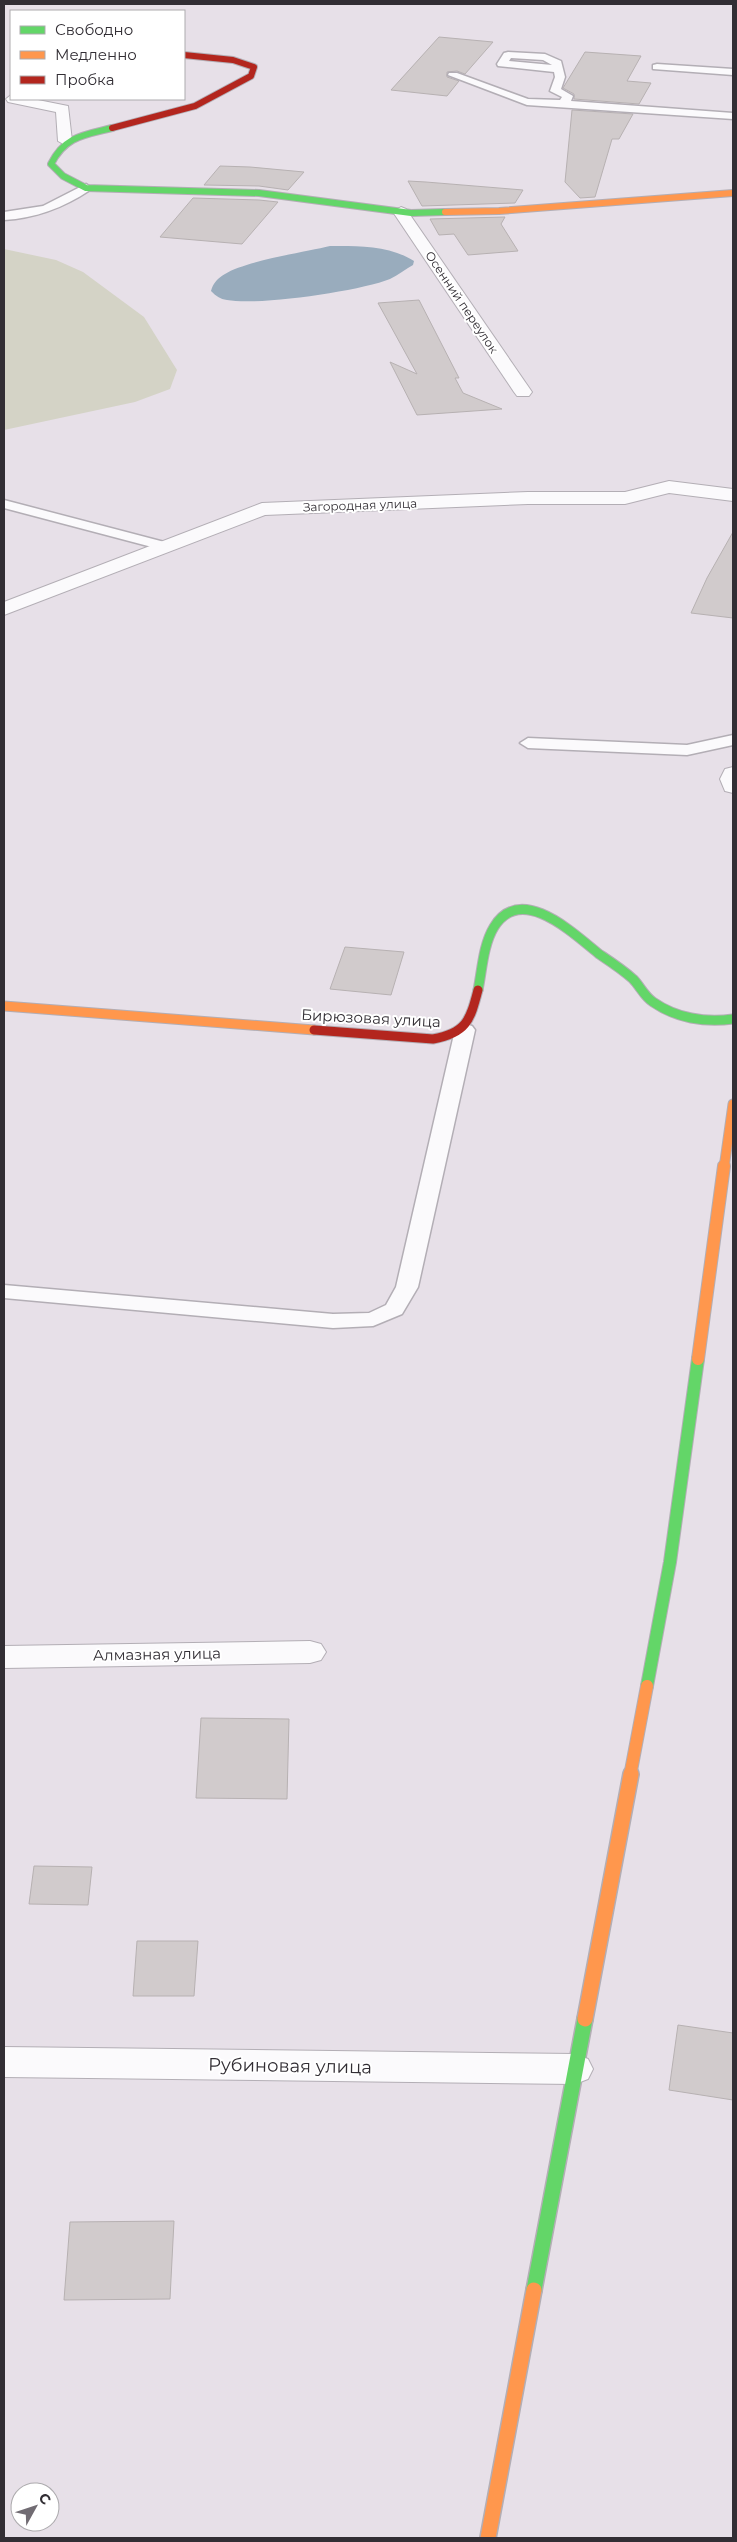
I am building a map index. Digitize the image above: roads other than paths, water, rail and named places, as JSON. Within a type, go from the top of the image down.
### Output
[{"type":"street","points":[[185,55],[233,60],[254,67],[251,76],[195,106],[65,141],[56,151],[50,164],[62,176],[86,188],[259,193],[401,212],[499,211],[733,193]]},
{"type":"street","points":[[17,100],[63,109],[65,141]]},
{"type":"street","name":"Осенний переулок","points":[[401,212],[524,392]]},
{"type":"street","name":"Загородная улица","points":[[4,609],[262,509],[528,498],[625,498],[669,487],[733,495]]},
{"type":"street","points":[[733,774],[731,779],[733,786]]},
{"type":"street","points":[[464,1030],[470,1020],[494,926],[500,917],[513,910],[523,909],[540,911],[556,919],[636,983],[649,1000],[683,1015],[712,1022],[733,1020]]},
{"type":"street","name":"Бирюзовая улица","points":[[4,1006],[432,1039],[449,1037],[464,1030]]},
{"type":"street","points":[[488,2538],[670,1562],[733,1104]]},
{"type":"street","name":"Алмазная улица","points":[[4,1657],[310,1652]]},
{"type":"street","name":"Рубиновая улица","points":[[4,2062],[575,2069]]},
{"type":"lane","points":[[657,68],[733,72]]},
{"type":"lane","points":[[558,69],[560,77],[555,91],[568,96],[564,104]]},
{"type":"lane","points":[[453,75],[528,102],[733,116]]},
{"type":"lane","points":[[4,216],[31,215],[65,202],[86,188]]},
{"type":"lane","points":[[4,504],[167,547]]},
{"type":"lane","points":[[528,743],[687,750],[733,740]]},
{"type":"lane","points":[[4,1292],[333,1321],[373,1319],[394,1309],[407,1287],[464,1030]]},
{"type":"water","points":[[330,246],[384,249],[414,261],[413,265],[390,279],[376,284],[309,296],[242,301],[222,299],[211,291],[218,279],[234,269],[260,261]]}]
